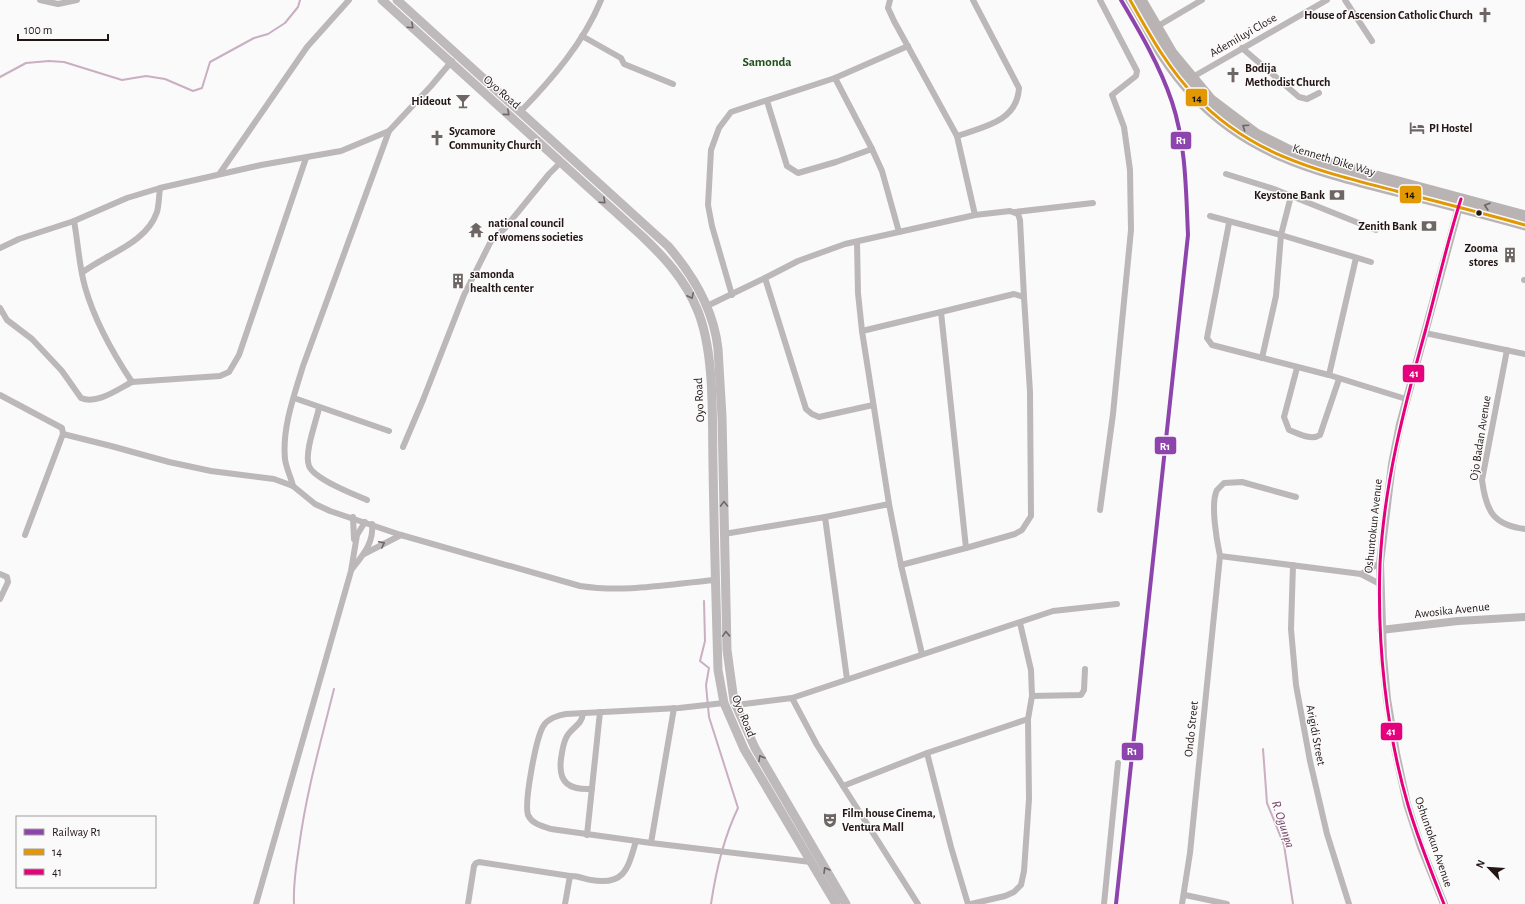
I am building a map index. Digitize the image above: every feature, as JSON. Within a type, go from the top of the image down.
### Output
[{"type":"highway","name":"Kenneth Dike Way","points":[[1130,0],[1155,44],[1187,80]]},
{"type":"highway","name":"Kenneth Dike Way","points":[[1141,0],[1158,26],[1163,40],[1195,96],[1229,126],[1269,151],[1314,169],[1372,180],[1460,203],[1525,216]]},
{"type":"highway","name":"Kenneth Dike Way","points":[[1460,203],[1525,225]]},
{"type":"main road","name":"Oyo Road","points":[[382,0],[661,254],[682,280],[698,310],[707,345],[711,393],[718,670],[724,703],[744,749],[836,904]]},
{"type":"main road","name":"Oyo Road","points":[[397,0],[668,246],[689,273],[706,306],[715,334],[718,350],[722,417],[727,656],[736,705],[755,748],[846,904]]},
{"type":"main road","name":"Oshuntokun Avenue","points":[[1444,904],[1407,804],[1386,699],[1381,630],[1380,563],[1392,464],[1406,399],[1460,203]]},
{"type":"main road","name":"Awosika Avenue","points":[[1381,630],[1458,621],[1525,617]]},
{"type":"street","points":[[40,0],[58,4],[77,0]]},
{"type":"street","points":[[220,173],[307,47],[349,0]]},
{"type":"street","points":[[521,111],[551,81],[582,36],[601,0]]},
{"type":"street","points":[[890,0],[888,8],[890,13],[957,136],[974,215]]},
{"type":"street","points":[[957,136],[994,123],[1005,116],[1018,99],[1019,88],[973,0]]},
{"type":"street","points":[[1100,0],[1137,71],[1136,76],[1112,95],[1124,127],[1130,170],[1131,230],[1113,414],[1100,510]]},
{"type":"street","points":[[1158,26],[1202,0]]},
{"type":"street","name":"Ademiluyi Close","points":[[1187,80],[1327,0]]},
{"type":"street","points":[[1345,0],[1372,41]]},
{"type":"street","points":[[582,36],[621,58],[624,64],[673,84]]},
{"type":"street","points":[[732,295],[712,226],[708,205],[711,150],[719,128],[731,112],[767,102],[835,78],[908,46]]},
{"type":"street","points":[[1242,48],[1299,97],[1307,99],[1319,93]]},
{"type":"street","points":[[293,486],[285,461],[285,436],[294,398],[303,366],[389,131],[431,86],[457,55]]},
{"type":"street","points":[[835,78],[882,171],[899,232]]},
{"type":"street","points":[[767,102],[787,166],[794,172],[798,173],[836,162],[872,149]]},
{"type":"street","points":[[0,248],[127,198],[160,188],[220,173],[341,151],[389,131]]},
{"type":"street","points":[[0,308],[7,320],[32,339],[62,371],[81,398],[86,400],[96,399],[132,382],[220,376],[229,372],[239,355],[306,158]]},
{"type":"street","points":[[402,447],[423,400],[464,295],[491,241],[505,228],[549,174],[561,162]]},
{"type":"street","points":[[1226,174],[1291,196],[1376,230]]},
{"type":"street","points":[[83,272],[96,262],[141,235],[157,213],[160,188]]},
{"type":"street","points":[[1262,358],[1276,296],[1281,235],[1291,196]]},
{"type":"street","points":[[706,306],[732,295],[798,261],[833,247],[974,215],[1093,203]]},
{"type":"street","points":[[901,565],[1015,534],[1022,530],[1032,516],[1030,392],[1020,220],[1018,214],[1015,212]]},
{"type":"street","points":[[1210,216],[1229,223],[1281,235],[1371,262]]},
{"type":"street","points":[[74,220],[85,286],[98,323],[114,355],[132,382]]},
{"type":"street","points":[[1229,223],[1207,338],[1212,345],[1329,376],[1406,399]]},
{"type":"street","points":[[857,242],[858,293],[873,404],[889,504],[901,565],[922,654]]},
{"type":"street","points":[[1329,376],[1356,258]]},
{"type":"street","points":[[765,278],[806,409],[819,417],[873,404]]},
{"type":"street","points":[[862,331],[1014,294],[1024,297]]},
{"type":"street","points":[[941,312],[966,548]]},
{"type":"street","points":[[1424,334],[1525,354]]},
{"type":"street","name":"Ojo Badan Avenue","points":[[1507,350],[1482,480],[1484,498],[1489,511],[1500,522],[1511,527],[1525,529]]},
{"type":"street","points":[[1297,368],[1284,417],[1288,430],[1310,437],[1316,438],[1320,435],[1339,379]]},
{"type":"street","points":[[0,395],[62,428],[63,434],[25,535]]},
{"type":"street","points":[[294,398],[389,431]]},
{"type":"street","points":[[320,408],[308,449],[308,464],[316,475],[367,500]]},
{"type":"street","points":[[63,434],[169,462],[211,471],[274,479],[293,486],[316,504],[330,511],[353,517],[401,535],[580,586],[605,590],[631,589],[715,580]]},
{"type":"street","name":"Ondo Street","points":[[1182,904],[1220,556],[1217,541],[1215,502],[1217,490],[1224,483],[1242,482],[1296,497]]},
{"type":"street","points":[[724,534],[825,517],[889,504]]},
{"type":"street","points":[[353,517],[355,546]]},
{"type":"street","points":[[825,517],[847,679]]},
{"type":"street","points":[[256,904],[351,570],[359,528],[365,522]]},
{"type":"street","points":[[351,570],[364,554],[371,539],[372,524]]},
{"type":"street","points":[[364,554],[401,535]]},
{"type":"street","points":[[1220,556],[1361,574],[1380,584]]},
{"type":"street","points":[[1361,574],[1380,563]]},
{"type":"street","name":"Arigidi Street","points":[[1293,565],[1291,629],[1296,685],[1310,761],[1325,827],[1349,904]]},
{"type":"street","points":[[0,574],[7,577],[8,582],[0,599]]},
{"type":"street","points":[[736,705],[792,698],[1053,611],[1117,604]]},
{"type":"street","points":[[927,753],[951,847],[970,904],[1005,896],[1014,892],[1020,885],[1024,871],[1029,799],[1028,719],[1032,696],[1031,670],[1020,623]]},
{"type":"street","points":[[1032,696],[1081,695],[1084,690],[1085,669]]},
{"type":"street","points":[[792,698],[817,745],[842,786],[918,904]]},
{"type":"street","points":[[724,703],[674,708],[558,715],[545,723],[540,731],[535,749],[527,802],[528,815],[536,824],[551,829],[587,835],[717,852],[811,862]]},
{"type":"street","points":[[652,843],[674,708]]},
{"type":"street","points":[[587,835],[600,712]]},
{"type":"street","points":[[583,713],[580,723],[569,733],[566,738],[560,769],[561,776],[569,786],[581,790],[592,789]]},
{"type":"street","points":[[842,786],[927,753],[1028,719]]},
{"type":"street","points":[[1104,904],[1118,763]]},
{"type":"street","points":[[468,904],[474,866],[476,863],[479,862],[605,881],[620,877],[628,869],[636,841]]},
{"type":"street","points":[[565,904],[570,876]]},
{"type":"street","points":[[1184,895],[1227,904]]},
{"type":"waterway","points":[[0,77],[26,63],[49,61],[64,62],[122,80],[146,76],[165,79],[193,91],[202,88],[210,62],[254,38],[268,34],[285,23],[298,7],[300,0]]},
{"type":"waterway","points":[[704,601],[705,641],[700,661],[709,668],[706,685],[709,717],[738,808],[728,831],[721,855],[711,904]]},
{"type":"waterway","points":[[294,904],[296,868],[302,827],[314,767],[334,689]]},
{"type":"waterway","name":"R. Ogunpa","points":[[1263,749],[1267,803],[1284,845],[1293,904]]},
{"type":"rail line","name":"R1","points":[[1116,904],[1188,235],[1183,151],[1177,118],[1156,62],[1121,0]]},
{"type":"transit line","name":"14","points":[[1130,0],[1151,37],[1184,84],[1216,116],[1239,133],[1263,147],[1313,168],[1525,225]]},
{"type":"transit line","name":"41","points":[[1444,904],[1412,818],[1400,776],[1385,686],[1379,594],[1382,534],[1390,475],[1396,446],[1429,315],[1461,199]]},
{"type":"place","name":"House of Ascension Catholic Church","points":[[1485,15]]},
{"type":"place","name":"Bodija Methodist Church","points":[[1233,75]]},
{"type":"place","name":"Hideout","points":[[463,101]]},
{"type":"place","name":"PI Hostel","points":[[1417,128]]},
{"type":"place","name":"Sycamore Community Church","points":[[437,138]]},
{"type":"place","name":"Keystone Bank","points":[[1337,195]]},
{"type":"place","name":"Zenith Bank","points":[[1429,226]]},
{"type":"place","name":"national council of womens societies","points":[[476,230]]},
{"type":"place","name":"Zooma stores","points":[[1510,255]]},
{"type":"place","name":"samonda health center","points":[[458,281]]},
{"type":"place","name":"Film house Cinema, Ventura Mall","points":[[830,820]]},
{"type":"district","name":"Samonda","points":[[767,61]]}]
